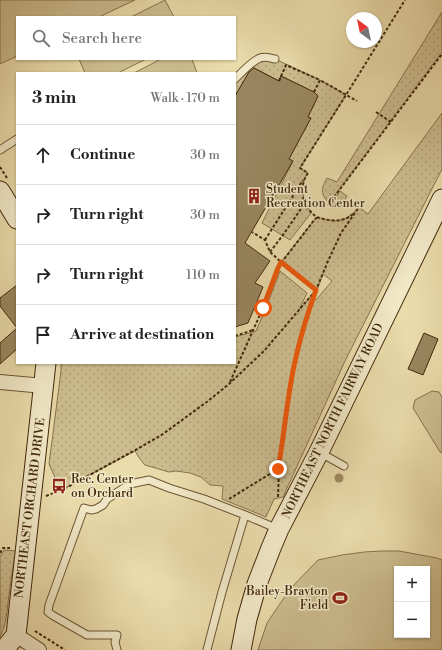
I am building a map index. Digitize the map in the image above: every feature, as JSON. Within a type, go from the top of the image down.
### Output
[{"type":"street","points":[[0,191],[16,218]]},
{"type":"street","name":"NORTHEAST NORTH FAIRWAY ROAD","points":[[240,650],[257,584],[279,530],[442,199]]},
{"type":"street","name":"NORTHEAST ORCHARD DRIVE","points":[[16,635],[46,364]]},
{"type":"street","points":[[0,382],[44,386]]},
{"type":"street","points":[[4,650],[16,635],[39,650]]},
{"type":"lane","points":[[236,77],[260,58],[267,57],[275,59]]},
{"type":"lane","points":[[0,150],[16,140]]},
{"type":"lane","points":[[318,452],[344,466]]},
{"type":"lane","points":[[117,650],[115,642],[117,635],[87,635],[52,616],[48,612],[49,605],[84,508],[91,510],[96,509],[103,505],[107,499],[130,484],[149,480],[204,499],[279,530]]},
{"type":"lane","points":[[207,650],[222,592],[245,515]]},
{"type":"path","points":[[266,240],[308,173],[300,168],[405,0]]},
{"type":"path","points":[[328,205],[442,54]]},
{"type":"path","points":[[279,81],[286,65],[320,80],[357,101]]},
{"type":"path","points":[[314,92],[320,80]]},
{"type":"path","points":[[376,112],[391,122]]},
{"type":"path","points":[[277,502],[278,469],[284,436],[289,393],[296,358],[316,290],[341,233],[359,207],[351,216],[345,219],[334,221],[318,217],[305,203],[302,192],[305,177]]},
{"type":"path","points":[[270,252],[305,203]]},
{"type":"path","points":[[229,384],[263,308],[281,262],[314,219],[318,217]]},
{"type":"path","points":[[252,232],[266,240],[270,252],[316,290]]},
{"type":"path","points":[[45,496],[64,489],[163,434],[208,401],[229,384],[264,351],[316,290]]},
{"type":"path","points":[[236,336],[253,330]]},
{"type":"path","points":[[226,501],[278,469]]},
{"type":"path","points":[[0,553],[3,548],[11,548]]},
{"type":"shaded area","points":[[0,0],[135,0],[101,16],[16,16],[16,56],[0,64]]},
{"type":"shaded area","points":[[165,0],[173,16],[133,16]]},
{"type":"shaded area","points":[[442,12],[442,52],[329,203],[322,191],[327,178],[337,182]]},
{"type":"shaded area","points":[[260,58],[275,59],[320,80],[346,95],[300,168],[308,173],[303,183],[303,193],[306,203],[312,212],[290,240],[262,223],[293,161],[289,159],[311,118],[308,117],[318,96],[314,92],[281,76],[279,81],[252,67],[236,94],[236,78]]},
{"type":"shaded area","points":[[79,60],[144,60],[120,72],[85,72]]},
{"type":"shaded area","points":[[159,60],[192,60],[197,72],[136,72]]},
{"type":"shaded area","points":[[442,113],[442,169],[345,361],[283,497],[274,499],[266,517],[222,499],[223,486],[210,485],[201,477],[190,473],[176,471],[169,472],[145,465],[135,451],[65,488],[61,482],[57,482],[49,464],[61,364],[236,364],[236,337],[256,331],[280,271],[307,293],[299,310],[316,290],[281,262],[315,219],[322,218],[332,221],[341,220],[352,214],[359,207],[368,214]],"holes":[[[323,274],[332,281],[316,300],[314,298]]]},
{"type":"shaded area","points":[[340,191],[347,196],[346,198],[340,204],[330,205]]},
{"type":"shaded area","points":[[432,391],[439,392],[442,397],[442,453],[413,408],[415,400]]},
{"type":"shaded area","points":[[4,550],[16,551],[5,622],[0,637],[0,557]]},
{"type":"shaded area","name":"Bailey-Brayton Field","points":[[399,551],[442,560],[442,650],[258,650],[267,623],[290,589],[318,560],[364,552]]},
{"type":"building","name":"Student Recreation Center","points":[[254,68],[279,81],[281,76],[314,92],[318,96],[308,117],[311,118],[289,159],[293,161],[245,243],[270,261],[255,283],[263,287],[248,323],[236,327],[236,94],[249,72]]},
{"type":"building","points":[[16,286],[16,327],[0,306],[0,298]]},
{"type":"building","points":[[16,329],[16,350],[0,364],[0,343]]},
{"type":"building","points":[[424,333],[438,339],[423,375],[408,369]]},
{"type":"place","name":"Student Recreation Center","points":[[254,196]]},
{"type":"place","name":"Rec. Center on Orchard","points":[[59,486]]},
{"type":"place","name":"Bailey-Brayton Field","points":[[340,598]]},
{"type":"route","points":[[263,308],[281,262],[316,290],[296,358],[289,393],[284,436],[278,469]]}]
